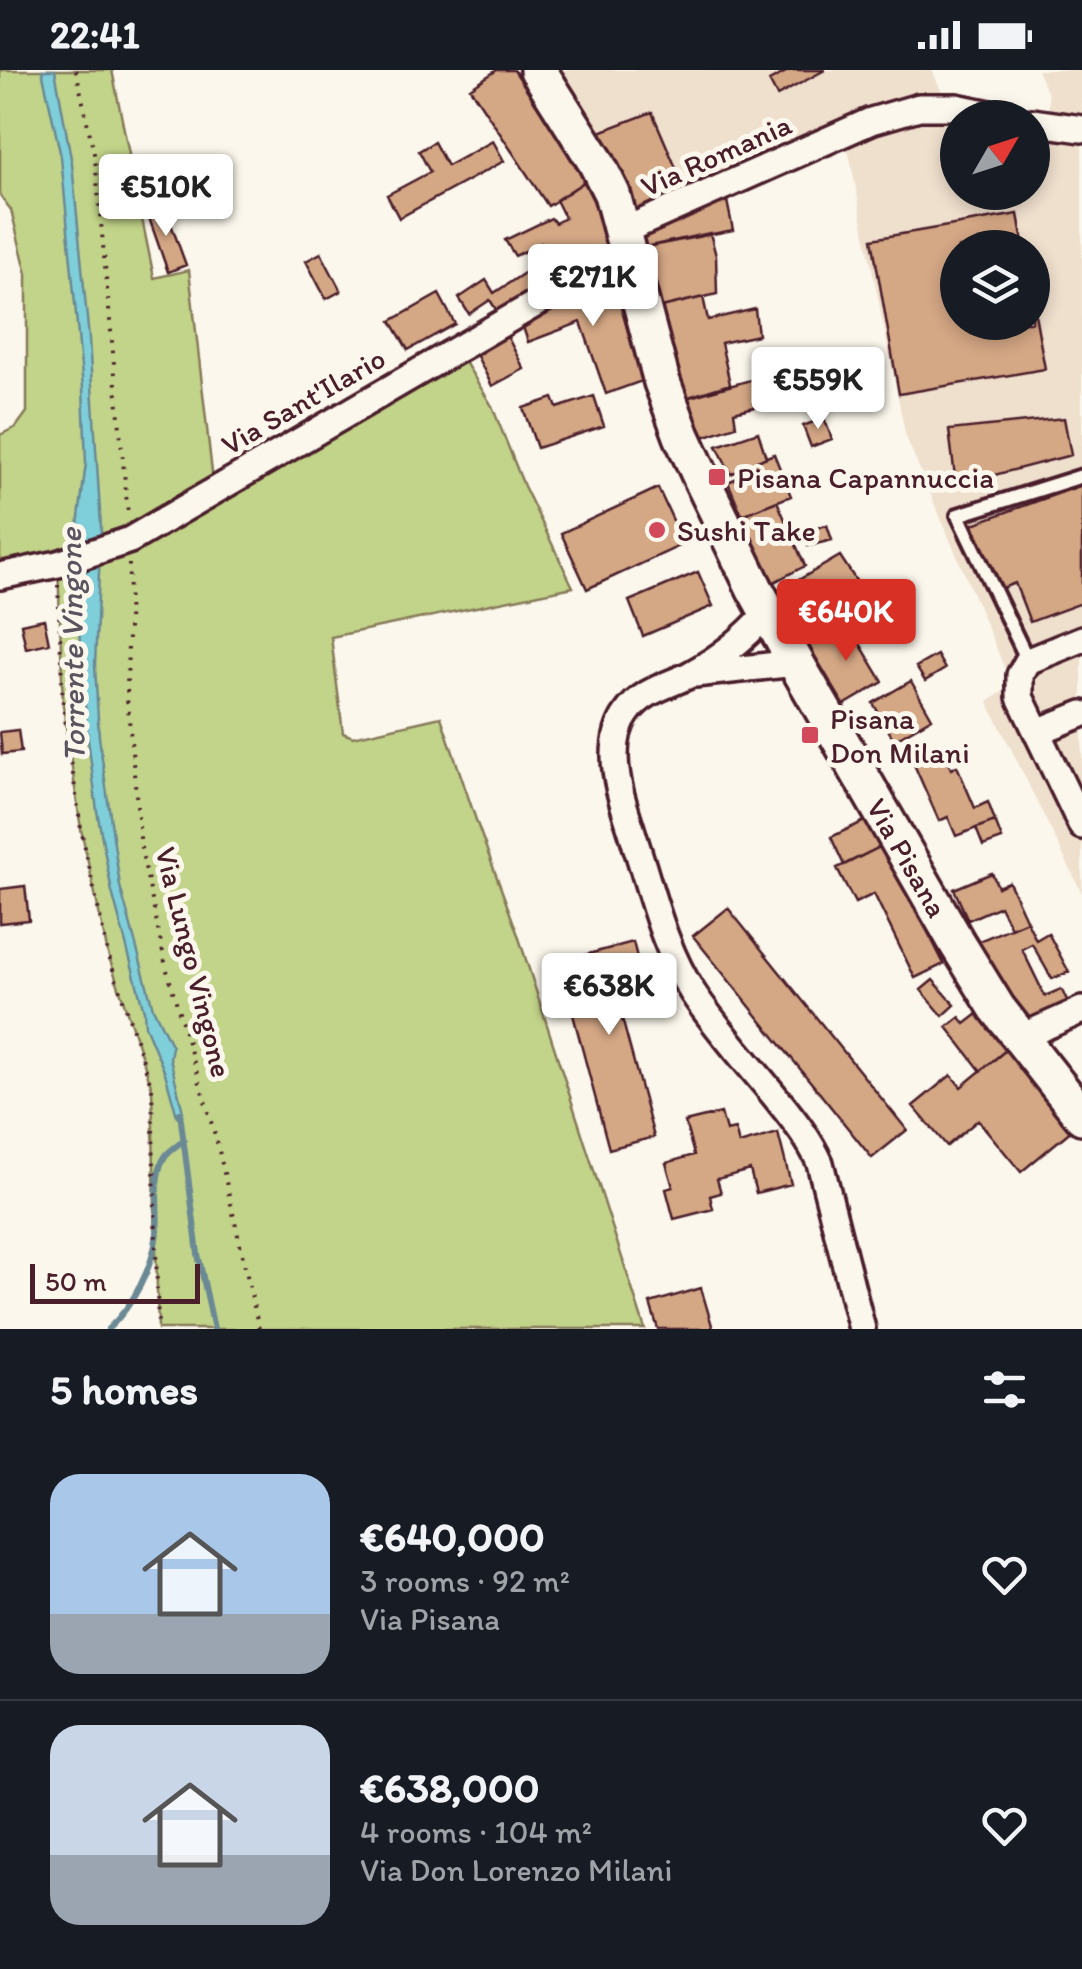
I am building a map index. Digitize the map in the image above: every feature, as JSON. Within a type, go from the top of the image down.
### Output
[{"type":"main road","name":"Via Pisana","points":[[538,70],[612,194],[662,382],[677,423],[768,612],[997,1008],[1082,1116]]},
{"type":"street","name":"Via Romania","points":[[624,241],[872,122],[920,107],[940,107]]},
{"type":"street","points":[[1050,124],[1082,128]]},
{"type":"street","name":"Via Sant'Ilario","points":[[0,576],[58,564],[130,540],[624,241]]},
{"type":"street","points":[[768,612],[742,639],[690,674],[651,691],[634,705],[621,723],[616,763],[627,815],[658,914],[684,978],[814,1148],[862,1329]]},
{"type":"street","points":[[1082,639],[1028,661],[1020,675],[1020,697],[1082,826]]},
{"type":"street","points":[[690,674],[796,664]]},
{"type":"street","points":[[1037,732],[1082,714]]},
{"type":"street","points":[[1035,1031],[1082,1010]]},
{"type":"lane","points":[[1028,661],[958,514],[1082,476]]},
{"type":"path","name":"Via Lungo Vingone","points":[[76,70],[94,158],[130,540],[127,698],[141,848],[166,967],[217,1142],[259,1329]]},
{"type":"path","points":[[58,564],[63,706],[81,828],[108,954],[152,1088],[158,1329]]},
{"type":"shaded area","points":[[538,70],[932,70],[946,100],[940,100],[940,210],[1050,210],[1050,100],[1037,70],[1082,70],[1082,893],[988,702],[1012,685],[906,437],[845,134],[685,198],[652,112],[597,133]]},
{"type":"green space","points":[[0,70],[112,70],[154,278],[189,270],[214,490],[457,349],[492,406],[524,486],[573,587],[331,637],[343,733],[353,737],[441,717],[518,935],[645,1329],[158,1329],[152,1088],[108,954],[81,829],[63,706],[58,565],[0,576],[0,435],[16,427],[27,412],[27,274],[11,210],[0,195]]},
{"type":"water","points":[[42,70],[55,70],[72,164],[89,339],[101,527],[95,665],[99,737],[120,886],[153,1008],[172,1047],[170,1058],[183,1112],[181,1119],[145,1026],[112,892],[97,811],[79,629],[78,525],[86,463],[83,388],[61,157]]},
{"type":"building","points":[[497,70],[514,70],[587,180],[548,206],[470,88]]},
{"type":"building","points":[[790,70],[825,70],[777,96],[769,81]]},
{"type":"building","points":[[652,112],[685,198],[631,220],[597,133]]},
{"type":"building","points":[[493,141],[504,161],[399,218],[387,195],[430,172],[419,151],[434,142],[447,166]]},
{"type":"building","points":[[587,180],[599,202],[608,248],[558,277],[542,243],[515,256],[505,240],[551,218],[555,223],[565,218],[556,200]]},
{"type":"building","points":[[726,196],[733,230],[636,249],[632,230]]},
{"type":"building","points":[[164,205],[186,265],[168,272],[147,212]]},
{"type":"building","points":[[1018,214],[1021,230],[940,230],[940,340],[1040,340],[1045,369],[899,394],[872,239]]},
{"type":"building","points":[[710,233],[716,256],[717,294],[653,309],[636,249]]},
{"type":"building","points":[[321,253],[341,291],[326,299],[306,261]]},
{"type":"building","points":[[541,262],[556,284],[502,319],[490,300],[469,314],[459,298],[486,280],[494,293]]},
{"type":"building","points":[[611,272],[642,381],[606,394],[581,322],[528,342],[520,318]]},
{"type":"building","points":[[439,294],[455,324],[408,350],[391,321]]},
{"type":"building","points":[[703,297],[708,320],[755,309],[758,335],[721,343],[730,384],[679,400],[653,309]]},
{"type":"building","points":[[503,328],[524,369],[492,386],[471,344]]},
{"type":"building","points":[[761,377],[767,404],[734,412],[736,426],[697,439],[679,400]]},
{"type":"building","points":[[594,396],[604,426],[537,448],[523,408],[553,398],[557,408]]},
{"type":"building","points":[[824,418],[832,439],[811,447],[803,426]]},
{"type":"building","points":[[1064,418],[1071,455],[956,485],[949,430]]},
{"type":"building","points":[[758,432],[766,457],[731,474],[717,446]]},
{"type":"building","points":[[774,454],[791,496],[742,515],[728,482],[751,472],[748,465]]},
{"type":"building","points":[[1082,485],[1082,603],[1030,622],[1015,583],[997,590],[973,524]]},
{"type":"building","points":[[658,488],[684,544],[587,589],[561,533]]},
{"type":"building","points":[[777,501],[805,566],[772,583],[742,515]]},
{"type":"building","points":[[827,525],[832,540],[808,546],[804,531]]},
{"type":"building","points":[[840,556],[881,619],[866,627],[854,607],[801,635],[778,592]]},
{"type":"building","points":[[698,572],[713,606],[643,636],[629,601]]},
{"type":"building","points":[[44,619],[49,643],[26,648],[21,624]]},
{"type":"building","points":[[847,622],[883,682],[844,705],[808,645]]},
{"type":"building","points":[[937,655],[945,669],[925,681],[916,667]]},
{"type":"building","points":[[911,681],[932,718],[894,740],[873,703]]},
{"type":"building","points":[[18,730],[21,752],[2,754],[0,732]]},
{"type":"building","points":[[942,747],[951,769],[957,766],[975,808],[988,802],[995,821],[956,836],[948,817],[939,821],[912,760]]},
{"type":"building","points":[[871,818],[884,845],[844,865],[831,837]]},
{"type":"building","points":[[995,821],[1002,839],[983,846],[976,828]]},
{"type":"building","points":[[884,845],[944,964],[915,978],[874,894],[855,903],[837,868]]},
{"type":"building","points":[[992,873],[998,887],[1009,882],[1027,921],[1011,928],[1000,906],[968,920],[954,889]]},
{"type":"building","points":[[25,886],[29,920],[0,923],[0,889]]},
{"type":"building","points":[[728,908],[907,1130],[872,1158],[693,936]]},
{"type":"building","points":[[1027,921],[1036,940],[1048,933],[1069,972],[1052,979],[1032,944],[1022,949],[1045,996],[1061,989],[1072,1009],[1022,1033],[969,945]]},
{"type":"building","points":[[633,942],[645,988],[616,996],[654,1137],[609,1149],[559,962]]},
{"type":"building","points":[[933,980],[955,1005],[943,1016],[921,990]]},
{"type":"building","points":[[978,1014],[1007,1049],[981,1071],[947,1027],[960,1017],[965,1024]]},
{"type":"building","points":[[1007,1049],[1073,1129],[1021,1172],[978,1120],[947,1146],[913,1106],[951,1075],[961,1087]]},
{"type":"building","points":[[721,1113],[726,1131],[735,1129],[739,1144],[778,1133],[791,1184],[756,1193],[750,1170],[717,1179],[721,1193],[710,1196],[713,1209],[674,1219],[666,1189],[673,1187],[666,1163],[694,1155],[685,1122]]},
{"type":"building","points":[[701,1288],[713,1329],[658,1329],[650,1303]]},
{"type":"waterway","name":"Torrente Vingone","points":[[180,1113],[198,1254],[214,1329]]},
{"type":"waterway","points":[[108,1329],[126,1309],[146,1272],[157,1233],[161,1163],[184,1140]]},
{"type":"place","name":"Pisana Capannuccia","points":[[717,477]]},
{"type":"place","name":"Sushi Take","points":[[657,530]]},
{"type":"place","name":"Pisana Don Milani","points":[[810,735]]}]
